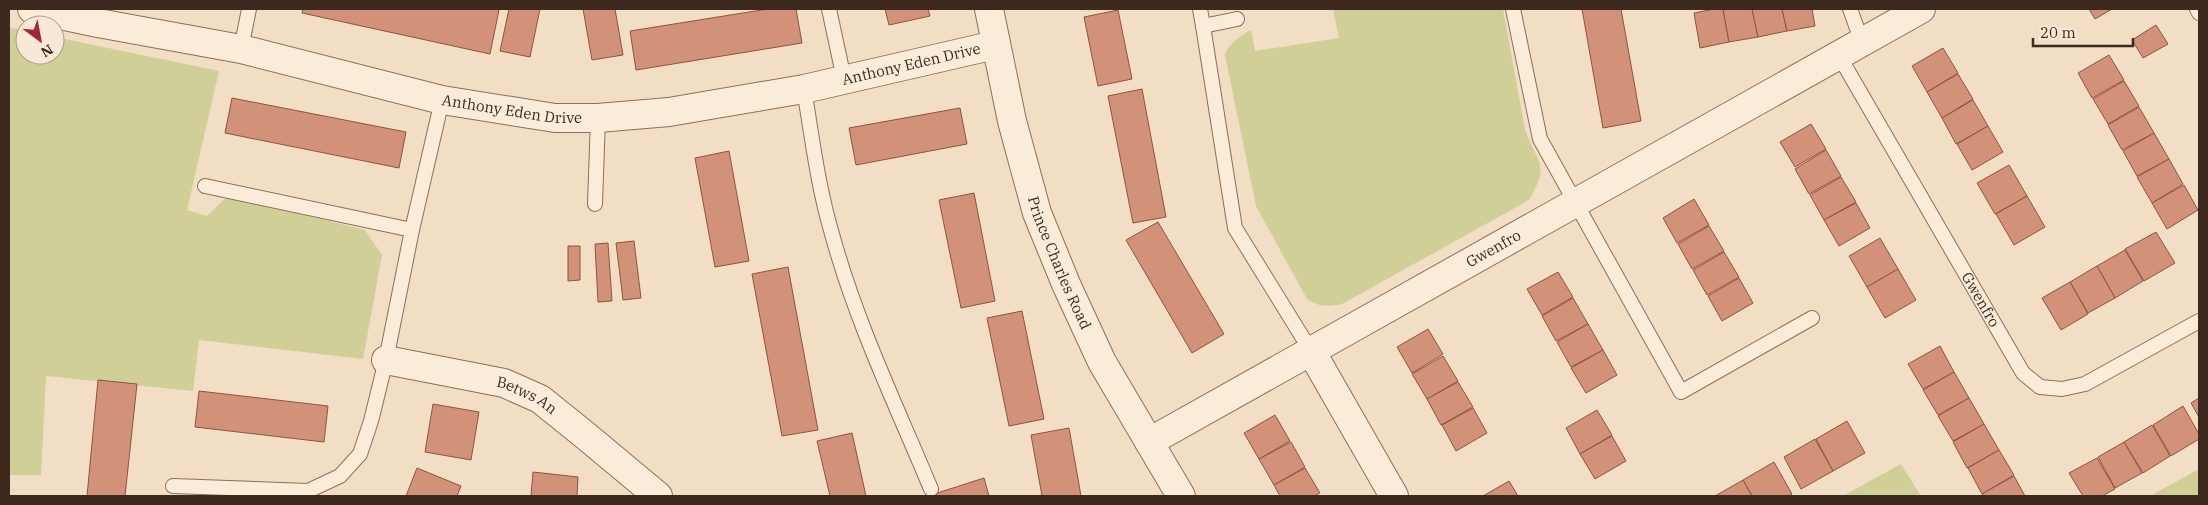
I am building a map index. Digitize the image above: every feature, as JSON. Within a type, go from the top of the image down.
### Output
[{"type":"street","name":"Anthony Eden Drive","points":[[32,9],[241,49],[442,100],[555,118],[598,118],[669,112],[804,88],[995,45]]},
{"type":"street","name":"Prince Charles Road","points":[[989,9],[1012,121],[1037,213],[1066,284],[1102,362],[1181,496]]},
{"type":"street","name":"Gwenfro","points":[[1149,442],[1921,9]]},
{"type":"street","points":[[1311,351],[1394,496]]},
{"type":"street","name":"Betws An","points":[[386,360],[504,383],[540,399],[586,436],[645,492]]},
{"type":"lane","points":[[241,49],[249,9]]},
{"type":"lane","points":[[829,9],[844,79]]},
{"type":"lane","points":[[1200,9],[1235,228],[1311,351]]},
{"type":"lane","points":[[1513,9],[1540,139],[1681,392],[1812,318]]},
{"type":"lane","points":[[1850,9],[1862,42]]},
{"type":"lane","points":[[2197,9],[2199,14]]},
{"type":"lane","points":[[1203,26],[1237,19]]},
{"type":"lane","name":"Gwenfro","points":[[1838,54],[2023,373],[2040,387],[2062,389],[2085,384],[2199,321]]},
{"type":"lane","points":[[804,88],[831,232],[843,271],[855,306],[930,489]]},
{"type":"lane","points":[[173,486],[308,491],[340,476],[360,454],[371,421],[386,360],[412,230],[442,100]]},
{"type":"lane","points":[[595,204],[598,118]]},
{"type":"lane","points":[[205,186],[412,230]]},
{"type":"shaded area","points":[[1333,9],[1503,9],[1525,129],[1541,170],[1536,188],[1529,200],[1342,304],[1328,306],[1316,304],[1307,299],[1256,206],[1225,55],[1232,43],[1251,30],[1255,51],[1339,38]]},
{"type":"shaded area","points":[[9,27],[15,28],[15,65],[65,65],[65,39],[219,71],[187,210],[207,216],[228,196],[365,230],[382,255],[363,359],[199,340],[193,391],[46,376],[41,475],[9,475]]},
{"type":"shaded area","points":[[1901,464],[1921,496],[1843,496]]},
{"type":"shaded area","points":[[2199,469],[2199,496],[2150,496]]},
{"type":"building","points":[[303,9],[499,10],[490,54],[302,13]]},
{"type":"building","points":[[509,9],[540,9],[530,57],[500,51]]},
{"type":"building","points":[[583,9],[615,9],[623,55],[592,60]]},
{"type":"building","points":[[768,9],[796,9],[802,43],[636,70],[630,31]]},
{"type":"building","points":[[885,9],[928,9],[930,16],[889,25]]},
{"type":"building","points":[[1582,9],[1621,9],[1641,121],[1603,128]]},
{"type":"building","points":[[1723,9],[1729,42],[1700,48],[1694,13]]},
{"type":"building","points":[[1723,9],[1752,9],[1758,37],[1729,42]]},
{"type":"building","points":[[1752,9],[1782,9],[1787,31],[1758,37]]},
{"type":"building","points":[[1782,9],[1812,9],[1815,26],[1787,31]]},
{"type":"building","points":[[2089,9],[2112,9],[2095,19]]},
{"type":"building","points":[[1118,10],[1132,79],[1098,86],[1084,17]]},
{"type":"building","points":[[2156,25],[2168,44],[2143,58],[2132,40]]},
{"type":"building","points":[[1943,48],[1958,73],[1927,92],[1912,66]]},
{"type":"building","points":[[2109,55],[2124,80],[2092,98],[2078,73]]},
{"type":"building","points":[[1958,74],[1973,99],[1942,118],[1927,92]]},
{"type":"building","points":[[2124,81],[2139,106],[2108,124],[2093,99]]},
{"type":"building","points":[[1142,89],[1166,217],[1133,223],[1108,96]]},
{"type":"building","points":[[232,98],[406,132],[399,168],[225,133]]},
{"type":"building","points":[[1973,100],[1988,126],[1956,144],[1942,118]]},
{"type":"building","points":[[2139,107],[2154,133],[2122,150],[2108,125]]},
{"type":"building","points":[[960,108],[967,144],[856,165],[849,128]]},
{"type":"building","points":[[1811,124],[1826,149],[1795,167],[1780,142]]},
{"type":"building","points":[[1988,126],[2003,152],[1972,170],[1957,144]]},
{"type":"building","points":[[2154,133],[2169,159],[2137,176],[2123,151]]},
{"type":"building","points":[[1826,150],[1841,176],[1809,194],[1795,169]]},
{"type":"building","points":[[729,151],[749,261],[715,267],[695,158]]},
{"type":"building","points":[[2169,159],[2183,184],[2152,203],[2137,177]]},
{"type":"building","points":[[2009,165],[2027,196],[1995,214],[1977,183]]},
{"type":"building","points":[[1841,177],[1856,202],[1824,220],[1810,195]]},
{"type":"building","points":[[2184,185],[2198,210],[2167,229],[2152,203]]},
{"type":"building","points":[[974,193],[995,301],[961,308],[939,200]]},
{"type":"building","points":[[2027,196],[2045,227],[2014,245],[1996,214]]},
{"type":"building","points":[[1694,199],[1709,225],[1677,243],[1663,218]]},
{"type":"building","points":[[1856,203],[1870,228],[1839,246],[1824,220]]},
{"type":"building","points":[[1158,222],[1224,334],[1192,353],[1126,240]]},
{"type":"building","points":[[1709,226],[1724,251],[1692,269],[1678,244]]},
{"type":"building","points":[[2156,232],[2175,263],[2144,281],[2125,249]]},
{"type":"building","points":[[1880,238],[1898,269],[1867,287],[1849,256]]},
{"type":"building","points":[[634,241],[641,298],[623,300],[616,243]]},
{"type":"building","points":[[608,243],[612,301],[598,302],[595,244]]},
{"type":"building","points":[[568,246],[580,246],[580,280],[568,281]]},
{"type":"building","points":[[2125,250],[2143,281],[2115,298],[2097,266]]},
{"type":"building","points":[[1724,252],[1739,277],[1707,295],[1693,270]]},
{"type":"building","points":[[2097,266],[2115,298],[2088,313],[2070,282]]},
{"type":"building","points":[[788,267],[818,430],[782,436],[752,274]]},
{"type":"building","points":[[1898,269],[1916,300],[1885,318],[1867,287]]},
{"type":"building","points":[[1558,272],[1573,297],[1542,315],[1527,289]]},
{"type":"building","points":[[1739,278],[1753,303],[1722,321],[1708,296]]},
{"type":"building","points":[[2070,282],[2088,314],[2061,330],[2042,298]]},
{"type":"building","points":[[1573,298],[1588,324],[1556,341],[1542,316]]},
{"type":"building","points":[[1022,311],[1044,419],[1009,426],[987,318]]},
{"type":"building","points":[[1588,324],[1603,350],[1571,367],[1557,342]]},
{"type":"building","points":[[1428,329],[1443,354],[1412,373],[1397,347]]},
{"type":"building","points":[[1940,346],[1954,372],[1923,389],[1908,364]]},
{"type":"building","points":[[1603,350],[1617,375],[1586,393],[1571,368]]},
{"type":"building","points":[[1443,356],[1458,381],[1427,399],[1412,374]]},
{"type":"building","points":[[1954,372],[1969,398],[1938,415],[1923,390]]},
{"type":"building","points":[[98,380],[137,384],[125,496],[87,496]]},
{"type":"building","points":[[1458,382],[1473,407],[1441,425],[1427,399]]},
{"type":"building","points":[[199,391],[328,406],[324,442],[195,427]]},
{"type":"building","points":[[1969,398],[1984,424],[1953,441],[1938,416]]},
{"type":"building","points":[[2199,398],[2199,417],[2191,403]]},
{"type":"building","points":[[433,404],[479,412],[471,460],[425,452]]},
{"type":"building","points":[[2183,406],[2199,434],[2199,439],[2171,456],[2153,425]]},
{"type":"building","points":[[1473,408],[1487,433],[1456,451],[1442,425]]},
{"type":"building","points":[[1597,410],[1612,435],[1580,454],[1566,428]]},
{"type":"building","points":[[1275,415],[1290,441],[1259,459],[1244,433]]},
{"type":"building","points":[[1847,421],[1865,453],[1833,471],[1816,439]]},
{"type":"building","points":[[1984,424],[1999,450],[1967,468],[1953,442]]},
{"type":"building","points":[[2152,425],[2170,456],[2143,473],[2124,442]]},
{"type":"building","points":[[1069,428],[1081,496],[1042,496],[1031,435]]},
{"type":"building","points":[[852,433],[866,496],[830,496],[817,441]]},
{"type":"building","points":[[1612,436],[1626,461],[1595,479],[1580,454]]},
{"type":"building","points":[[1815,439],[1833,471],[1801,489],[1784,457]]},
{"type":"building","points":[[1291,442],[1305,467],[1274,485],[1259,459]]},
{"type":"building","points":[[2124,442],[2142,473],[2115,488],[2098,457]]},
{"type":"building","points":[[1999,450],[2014,475],[1982,494],[1968,468]]},
{"type":"building","points":[[2097,458],[2115,489],[2102,496],[2083,496],[2069,473]]},
{"type":"building","points":[[1774,462],[1792,494],[1788,496],[1752,496],[1743,480]]},
{"type":"building","points":[[417,468],[461,486],[457,496],[406,496]]},
{"type":"building","points":[[1305,468],[1320,493],[1314,496],[1280,496],[1274,485]]},
{"type":"building","points":[[533,472],[578,477],[577,496],[531,496]]},
{"type":"building","points":[[2014,476],[2025,496],[1984,496],[1982,494]]},
{"type":"building","points":[[984,478],[989,496],[928,496]]},
{"type":"building","points":[[1743,480],[1752,496],[1715,496]]},
{"type":"building","points":[[1509,481],[1518,496],[1483,496]]}]
